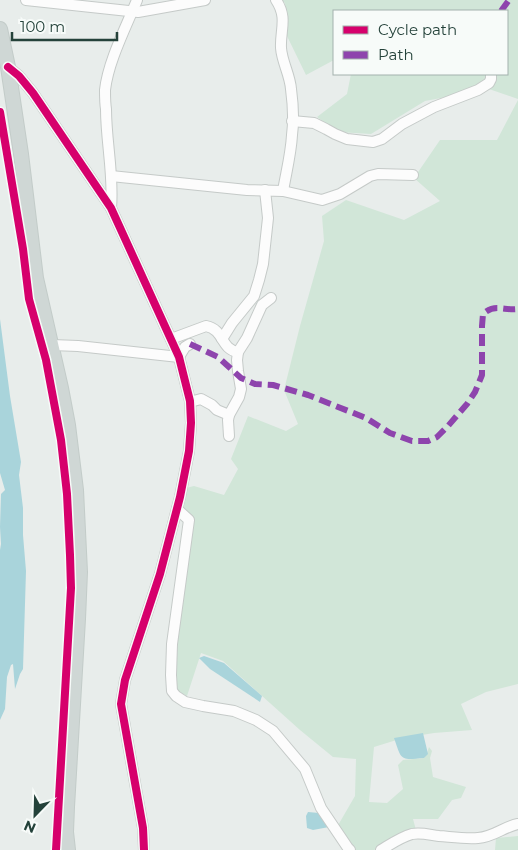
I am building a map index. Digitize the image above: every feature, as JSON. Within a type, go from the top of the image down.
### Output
[{"type":"main road","points":[[0,29],[4,67],[21,154],[36,278],[68,425],[76,490],[80,572],[66,816],[68,850]]},
{"type":"street","points":[[26,0],[132,12],[205,0]]},
{"type":"street","points":[[111,208],[112,192],[106,131],[105,91],[114,56],[137,0]]},
{"type":"street","points":[[276,0],[283,18],[284,27],[281,50],[291,86],[293,103],[292,134],[283,191]]},
{"type":"street","points":[[4,67],[19,76],[33,93],[111,208],[179,357],[190,402],[189,451],[177,509],[160,574],[125,680],[121,704],[143,828],[144,850]]},
{"type":"street","points":[[292,121],[314,123],[347,139],[373,142],[382,139],[402,124],[417,116],[484,86],[489,83],[490,75]]},
{"type":"street","points":[[111,176],[248,190],[283,191],[322,200],[340,194],[370,176],[378,174],[413,175]]},
{"type":"street","points":[[222,339],[232,323],[254,296],[259,280],[263,264],[268,218],[265,190]]},
{"type":"street","points":[[229,436],[229,415],[239,398],[241,389],[237,360],[238,352],[247,338],[262,305],[270,298]]},
{"type":"street","points":[[171,339],[206,326],[217,331],[224,345],[238,352]]},
{"type":"street","points":[[179,357],[184,347],[190,344]]},
{"type":"street","points":[[52,345],[179,357]]},
{"type":"street","points":[[190,402],[201,398],[217,410],[229,415]]},
{"type":"street","points":[[177,509],[189,520],[172,644],[172,691],[186,702],[234,711],[256,720],[274,731],[305,769],[321,808],[350,850]]},
{"type":"street","points":[[381,850],[412,834],[424,833],[457,838],[478,838],[491,836],[518,824]]},
{"type":"green space","points":[[281,0],[518,0],[518,99],[489,89],[425,101],[371,134],[338,132],[317,117],[347,94],[351,75],[508,75],[508,10],[333,10],[333,61],[306,75],[287,36],[285,3]]},
{"type":"green space","points":[[518,100],[518,684],[486,692],[461,704],[472,730],[403,738],[374,747],[369,802],[387,803],[403,789],[398,765],[403,760],[424,758],[429,747],[432,751],[430,758],[433,777],[466,787],[461,798],[452,800],[438,819],[413,819],[416,830],[374,850],[354,850],[337,827],[355,796],[356,759],[333,757],[223,661],[201,653],[187,696],[176,690],[178,628],[192,520],[181,507],[186,488],[194,486],[224,495],[238,469],[231,459],[248,416],[286,431],[298,424],[284,390],[324,241],[322,216],[346,200],[404,220],[440,201],[414,178],[440,140],[497,140]]},
{"type":"green space","points":[[518,836],[518,850],[495,850],[496,838]]},
{"type":"water","points":[[0,319],[21,462],[19,475],[23,508],[26,571],[23,669],[15,689],[13,664],[11,665],[7,677],[5,709],[0,720],[0,527],[1,494],[5,490],[0,473]]},
{"type":"water","points":[[204,656],[224,663],[262,696],[260,702],[210,669],[199,658]]},
{"type":"water","points":[[423,733],[428,754],[424,758],[406,759],[403,757],[394,738]]},
{"type":"water","points":[[308,812],[319,813],[329,827],[313,830],[307,828],[306,816]]},
{"type":"marked path","points":[[502,10],[509,0]]},
{"type":"marked path","points":[[190,344],[218,357],[241,378],[255,384],[273,385],[308,395],[366,418],[390,433],[412,441],[428,441],[437,437],[448,426],[475,392],[482,375],[483,314],[496,308],[518,309]]},
{"type":"cycle path","points":[[8,67],[19,76],[33,93],[111,208],[179,357],[190,401],[189,451],[180,497],[160,574],[125,680],[121,704],[143,828],[144,850]]},
{"type":"cycle path","points":[[0,112],[23,249],[29,299],[46,360],[61,440],[67,494],[71,588],[56,850]]}]
